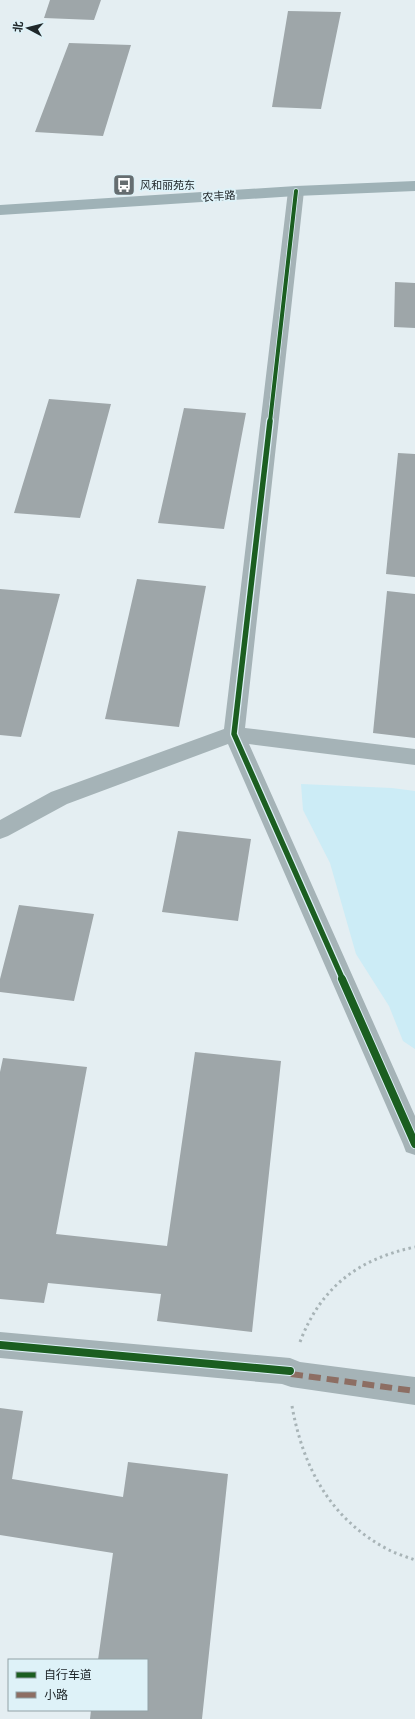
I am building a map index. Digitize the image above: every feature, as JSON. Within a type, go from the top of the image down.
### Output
[{"type":"main road","name":"农丰路","points":[[0,210],[296,191],[415,186]]},
{"type":"street","points":[[296,191],[234,734],[415,1144]]},
{"type":"street","points":[[0,830],[59,798],[234,734],[415,757]]},
{"type":"street","points":[[0,1345],[291,1372],[415,1391]]},
{"type":"shaded area","points":[[301,784],[392,788],[415,791],[415,1049],[403,1041],[389,1006],[356,954],[330,863],[303,810]]},
{"type":"building","points":[[50,0],[101,0],[94,20],[44,18]]},
{"type":"building","points":[[288,11],[341,12],[321,109],[272,107]]},
{"type":"building","points":[[69,43],[131,45],[103,136],[35,132]]},
{"type":"building","points":[[395,282],[415,283],[415,328],[394,327]]},
{"type":"building","points":[[49,399],[111,404],[80,518],[14,513]]},
{"type":"building","points":[[184,408],[246,413],[224,529],[158,523]]},
{"type":"building","points":[[398,453],[415,454],[415,577],[386,574]]},
{"type":"building","points":[[137,579],[206,586],[179,727],[105,719]]},
{"type":"building","points":[[0,589],[60,594],[21,737],[0,735]]},
{"type":"building","points":[[387,591],[415,594],[415,738],[373,733]]},
{"type":"building","points":[[178,831],[251,839],[238,921],[162,912]]},
{"type":"building","points":[[19,905],[94,914],[74,1001],[0,992],[0,979]]},
{"type":"building","points":[[195,1052],[281,1061],[252,1332],[157,1321],[161,1294],[48,1283],[44,1303],[0,1299],[0,1072],[3,1058],[87,1067],[56,1234],[167,1246]]},
{"type":"building","points":[[0,1408],[23,1411],[12,1479],[123,1497],[128,1462],[228,1474],[202,1719],[90,1719],[91,1711],[148,1711],[148,1659],[98,1659],[113,1553],[0,1535]]},
{"type":"marked path","points":[[291,1374],[415,1391]]},
{"type":"cycle path","points":[[296,191],[234,734],[415,1144]]},
{"type":"cycle path","points":[[0,1345],[290,1371]]},
{"type":"place","name":"风和丽苑东","points":[[124,185]]}]
